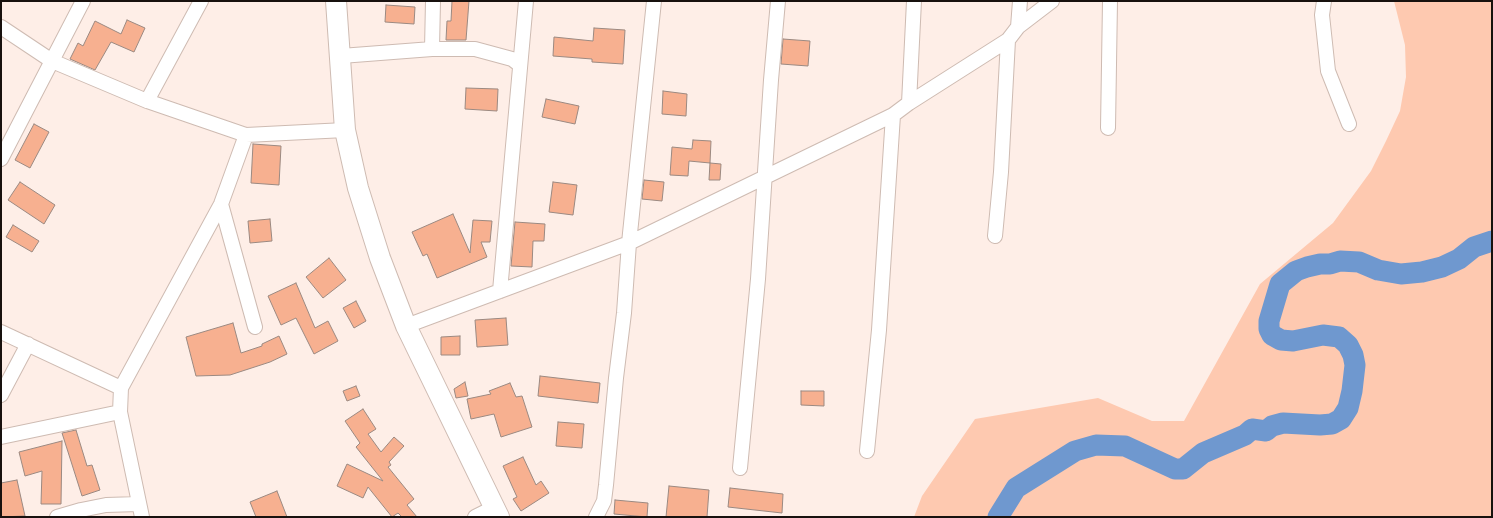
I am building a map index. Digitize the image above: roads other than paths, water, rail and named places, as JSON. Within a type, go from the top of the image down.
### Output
[{"type":"main road","points":[[336,1],[345,130],[358,188],[380,258],[406,326],[497,512]]},
{"type":"street","points":[[1,159],[83,1]]},
{"type":"street","points":[[147,101],[201,1]]},
{"type":"street","points":[[432,48],[433,1]]},
{"type":"street","points":[[500,291],[526,1]]},
{"type":"street","points":[[596,517],[604,501],[606,484],[654,1]]},
{"type":"street","points":[[740,468],[752,346],[778,1]]},
{"type":"street","points":[[909,103],[914,1]]},
{"type":"street","points":[[1018,27],[1020,1]]},
{"type":"street","points":[[406,326],[629,243],[892,115],[1008,40],[1018,27],[1052,1]]},
{"type":"street","points":[[1108,128],[1110,1]]},
{"type":"street","points":[[1324,1],[1322,15],[1328,71],[1339,102],[1350,124]]},
{"type":"street","points":[[1,27],[52,61],[147,101],[246,135],[345,130]]},
{"type":"street","points":[[995,236],[1001,172],[1008,40]]},
{"type":"street","points":[[341,56],[432,48],[475,49],[512,59],[520,65]]},
{"type":"street","points":[[866,451],[879,330],[892,115]]},
{"type":"street","points":[[57,517],[106,505],[140,510],[120,412],[121,388],[221,204],[246,135]]},
{"type":"street","points":[[221,204],[255,327]]},
{"type":"street","points":[[1,332],[121,388]]},
{"type":"street","points":[[1,395],[28,344]]},
{"type":"street","points":[[1,437],[120,412]]},
{"type":"street","points":[[475,517],[497,512]]},
{"type":"waterway","points":[[998,517],[1016,488],[1075,451],[1096,445],[1125,446],[1175,469],[1183,469],[1203,453],[1245,435],[1252,429],[1266,431],[1272,426],[1283,423],[1332,424],[1341,419],[1348,408],[1352,391],[1355,365],[1353,355],[1348,345],[1339,337],[1323,335],[1293,341],[1281,340],[1272,335],[1269,329],[1269,321],[1280,284],[1296,271],[1320,264],[1340,261],[1359,262],[1378,270],[1401,274],[1422,272],[1442,267],[1459,259],[1474,247],[1492,241]]}]
